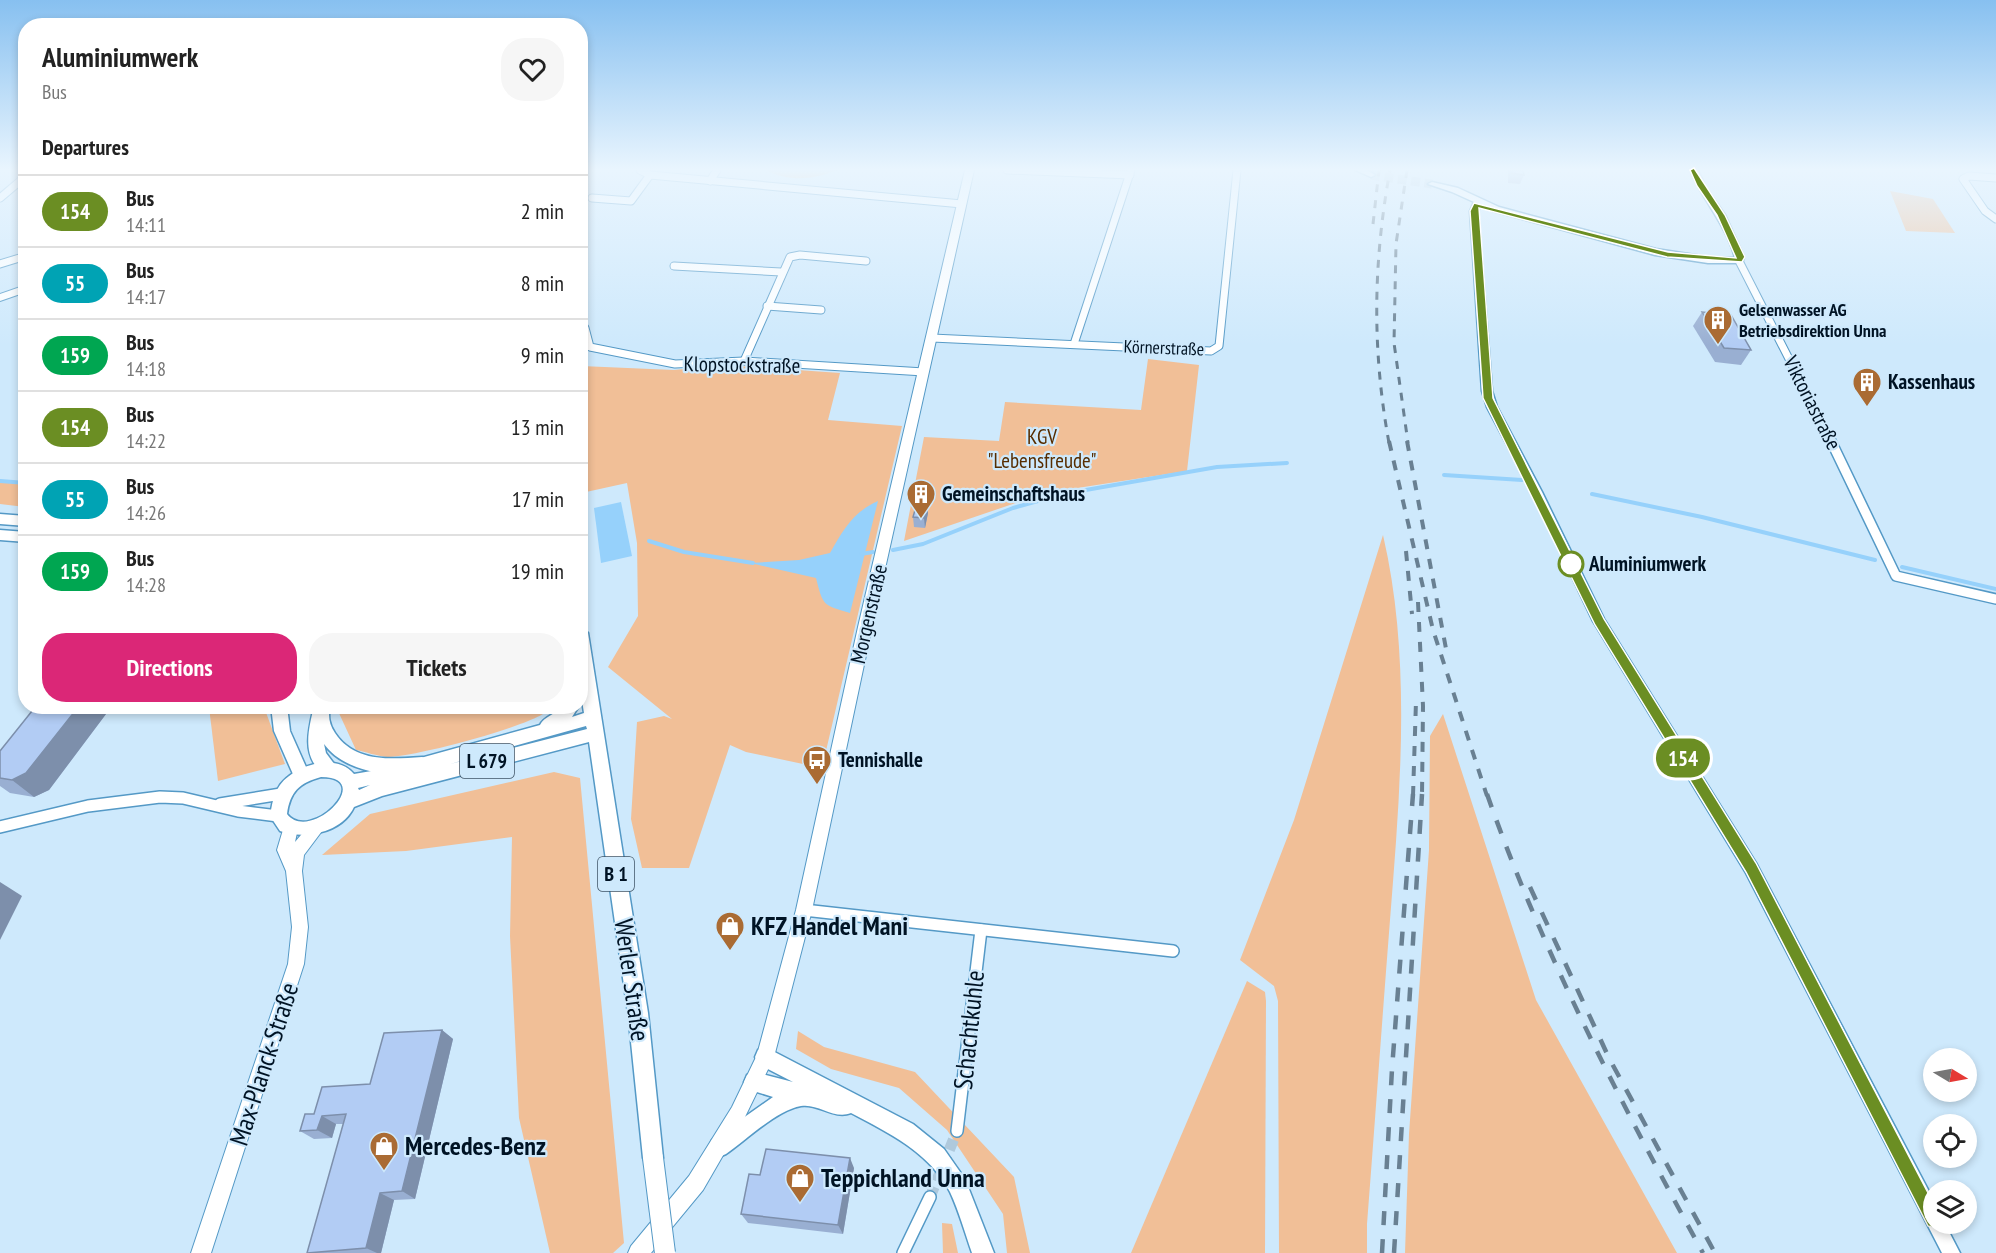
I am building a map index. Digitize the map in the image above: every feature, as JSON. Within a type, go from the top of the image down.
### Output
[{"type":"main road","name":"Morgenstraße","points":[[765,1057],[804,910],[865,627],[957,228]]},
{"type":"main road","points":[[0,298],[18,291]]},
{"type":"main road","points":[[0,519],[18,520]]},
{"type":"main road","points":[[0,535],[18,537]]},
{"type":"main road","name":"Werler Straße","points":[[588,701],[594,726],[638,1013],[665,1253]]},
{"type":"main road","points":[[280,714],[282,731],[303,776]]},
{"type":"main road","name":"L 679","points":[[321,714],[327,737],[351,759],[395,767],[422,764]]},
{"type":"main road","name":"L 679","points":[[321,714],[315,746],[320,760],[330,769]]},
{"type":"main road","points":[[530,735],[565,714]]},
{"type":"main road","name":"L 679","points":[[350,782],[530,735],[594,726]]},
{"type":"main road","name":"L 679","points":[[348,802],[380,789],[594,726]]},
{"type":"main road","points":[[330,769],[343,773],[350,782],[352,791],[348,802],[330,821],[317,827],[303,830],[284,822],[278,806],[283,794],[303,776],[330,769]]},
{"type":"main road","name":"Max-Planck-Straße","points":[[284,822],[285,850],[294,871]]},
{"type":"main road","name":"Max-Planck-Straße","points":[[201,1253],[296,964],[300,927],[294,871],[296,852],[317,827]]},
{"type":"main road","points":[[638,1253],[696,1183],[719,1147],[765,1057],[906,1131],[937,1156],[958,1186],[983,1253]]},
{"type":"main road","points":[[754,1082],[869,1112]]},
{"type":"main road","points":[[719,1147],[774,1107],[803,1095]]},
{"type":"street","points":[[1074,344],[1112,228]]},
{"type":"street","name":"Körnerstraße","points":[[932,338],[1211,351],[1219,346],[1231,228]]},
{"type":"street","points":[[1476,228],[1487,391],[1492,407],[1537,492],[1599,621],[1751,868],[1923,1199]]},
{"type":"street","points":[[1572,228],[1667,254],[1738,261]]},
{"type":"street","name":"Viktoriastraße","points":[[1727,228],[1740,257],[1738,261],[1814,404],[1896,576],[1996,599]]},
{"type":"street","points":[[744,361],[787,260],[794,255],[866,261]]},
{"type":"street","points":[[0,264],[18,258]]},
{"type":"street","points":[[674,266],[781,272]]},
{"type":"street","points":[[767,306],[821,310]]},
{"type":"street","name":"Klopstockstraße","points":[[588,340],[590,348],[595,350],[627,353],[675,364],[744,361],[924,372]]},
{"type":"street","points":[[217,804],[283,794]]},
{"type":"street","points":[[0,827],[88,806],[121,801],[183,798],[217,804],[284,822]]},
{"type":"street","points":[[804,910],[1173,951]]},
{"type":"street","name":"Schachtkuhle","points":[[957,1131],[981,930]]},
{"type":"street","points":[[903,1253],[930,1197]]},
{"type":"street","points":[[1941,1234],[1951,1253]]},
{"type":"green space","points":[[1905,228],[1952,228],[1955,233],[1906,231]]},
{"type":"green space","name":"KGV \"Lebensfreude\"","points":[[1148,359],[1199,365],[1187,471],[1045,493],[904,541],[924,437],[999,441],[1005,402],[1141,410]]},
{"type":"green space","points":[[725,365],[840,373],[828,420],[902,426],[822,768],[746,752],[730,745],[689,868],[642,868],[631,819],[637,722],[664,716],[672,719],[608,667],[638,616],[637,543],[627,483],[588,492],[588,366],[674,370]]},
{"type":"green space","points":[[0,481],[18,482],[18,506],[0,504]]},
{"type":"green space","points":[[1383,535],[1398,630],[1401,678],[1400,775],[1367,1224],[1367,1253],[1279,1253],[1278,1001],[1274,986],[1240,960],[1294,820]]},
{"type":"green space","points":[[210,714],[267,714],[285,764],[218,781]]},
{"type":"green space","points":[[339,714],[543,714],[502,731],[422,752],[387,757],[356,750]]},
{"type":"green space","points":[[1443,714],[1536,1000],[1677,1253],[1405,1253],[1409,1134],[1429,850],[1430,736]]},
{"type":"green space","points":[[554,772],[580,778],[624,1243],[613,1253],[550,1253],[519,1118],[510,936],[512,837],[406,851],[322,855],[370,814]]},
{"type":"green space","points":[[1247,981],[1265,992],[1266,1001],[1265,1253],[1131,1253]]},
{"type":"green space","points":[[798,1031],[824,1047],[915,1072],[1014,1177],[1030,1253],[1007,1253],[1003,1214],[947,1130],[899,1088],[831,1069],[796,1049]]},
{"type":"green space","points":[[942,1223],[952,1224],[958,1253],[943,1253]]},
{"type":"water","points":[[878,501],[850,613],[825,603],[816,578],[750,563],[799,560],[830,553],[844,529],[855,516]]},
{"type":"water","points":[[621,502],[632,556],[601,563],[594,508]]},
{"type":"building","points":[[1702,312],[1731,315],[1751,350],[1724,348]]},
{"type":"building","points":[[917,503],[927,504],[924,518],[913,517]]},
{"type":"building","points":[[30,714],[73,714],[26,773],[12,780],[0,778],[0,751]]},
{"type":"building","name":"Mercedes-Benz","points":[[442,1030],[402,1191],[380,1193],[366,1248],[307,1253],[346,1114],[322,1116],[317,1130],[300,1131],[305,1114],[314,1114],[322,1087],[370,1084],[384,1033]]},
{"type":"building","name":"Teppichland Unna","points":[[766,1149],[850,1158],[838,1225],[741,1214],[749,1174],[760,1175]]},
{"type":"waterway","points":[[893,550],[923,544],[1013,508],[1063,494],[1217,467],[1287,463]]},
{"type":"waterway","points":[[1444,475],[1522,480]]},
{"type":"waterway","points":[[0,481],[18,482]]},
{"type":"waterway","points":[[1592,494],[1702,517],[1875,560]]},
{"type":"waterway","points":[[649,541],[684,552],[753,563]]},
{"type":"waterway","points":[[861,554],[873,552]]},
{"type":"waterway","points":[[1902,567],[1996,589]]},
{"type":"tunnel","points":[[930,1197],[957,1131]]},
{"type":"railway","points":[[1381,228],[1377,340],[1383,408],[1389,443]]},
{"type":"railway","points":[[1398,228],[1394,343],[1408,443]]},
{"type":"railway","points":[[1389,441],[1433,630],[1487,796]]},
{"type":"railway","points":[[1407,441],[1447,654]]},
{"type":"railway","points":[[1406,551],[1412,614]]},
{"type":"railway","points":[[1418,602],[1423,706],[1422,796]]},
{"type":"railway","points":[[1413,796],[1416,701]]},
{"type":"railway","points":[[1382,1253],[1392,1069],[1413,794]]},
{"type":"railway","points":[[1394,1253],[1422,794]]},
{"type":"railway","points":[[1487,794],[1509,854],[1559,971],[1614,1085],[1703,1253]]},
{"type":"railway","points":[[1530,887],[1609,1058],[1715,1253]]},
{"type":"bus line","name":"154","points":[[1475,228],[1487,391],[1492,407],[1537,492],[1599,621],[1751,868],[1923,1199]]},
{"type":"bus line","name":"154","points":[[1568,228],[1679,257],[1738,261],[1740,257],[1727,228]]},
{"type":"place","name":"Gelsenwasser AG Betriebsdirektion Unna","points":[[1718,346]]},
{"type":"place","name":"Kassenhaus","points":[[1867,408]]},
{"type":"place","name":"Gemeinschaftshaus","points":[[921,520]]},
{"type":"place","name":"Aluminiumwerk","points":[[1571,564]]},
{"type":"place","name":"Tennishalle","points":[[817,786]]},
{"type":"place","name":"KFZ Handel Mani","points":[[730,952]]},
{"type":"place","name":"Mercedes-Benz","points":[[384,1172]]},
{"type":"place","name":"Teppichland Unna","points":[[800,1204]]}]
